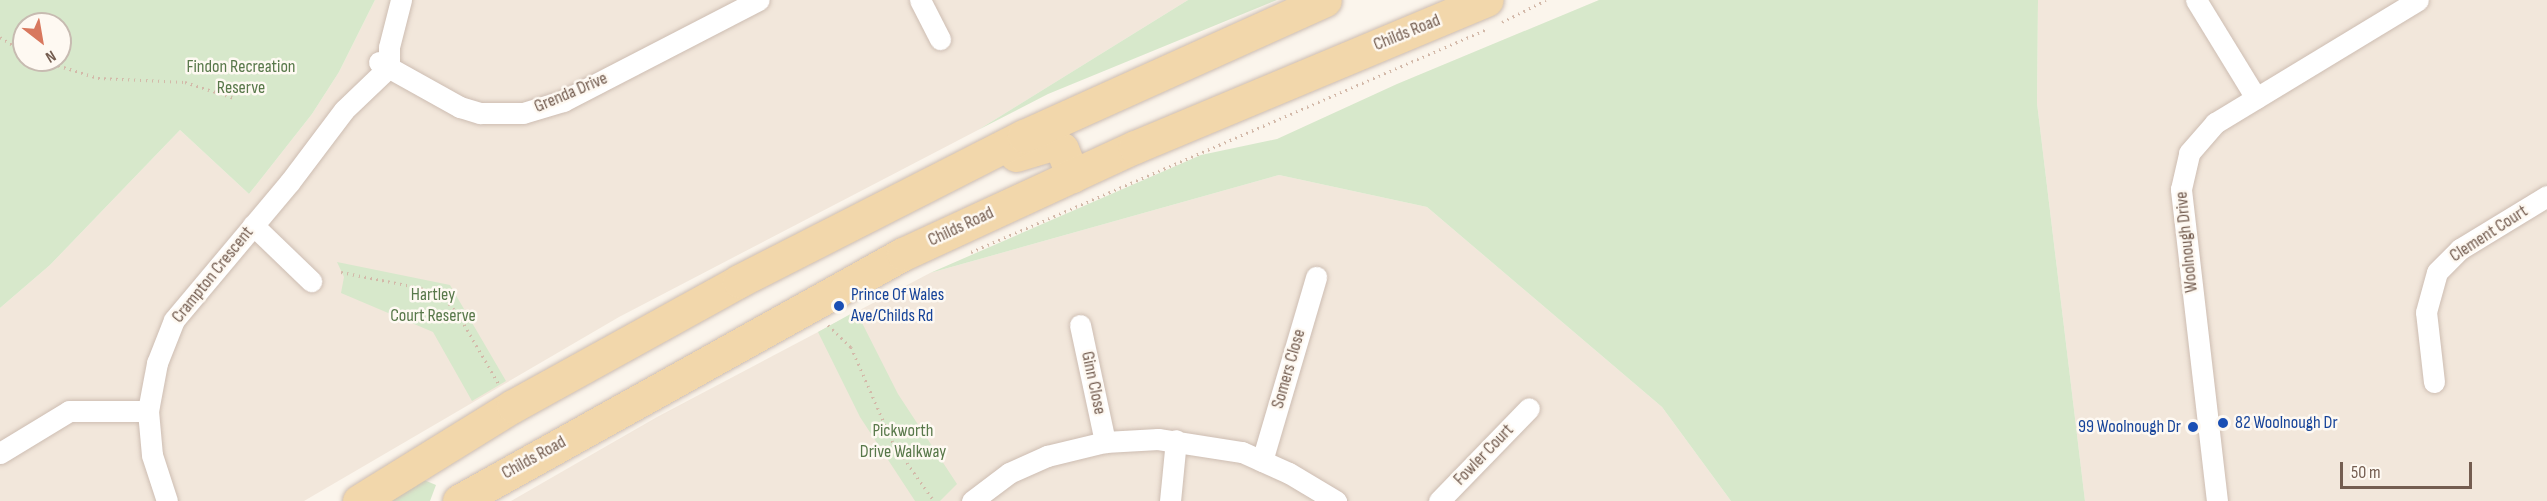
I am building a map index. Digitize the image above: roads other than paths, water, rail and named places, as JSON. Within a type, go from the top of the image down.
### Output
[{"type":"main road","points":[[359,501],[604,354],[812,244],[1045,126],[1325,0]]},
{"type":"main road","name":"Childs Road","points":[[460,499],[903,254],[1284,82],[1487,0]]},
{"type":"main road","points":[[812,244],[861,228],[1043,144],[1053,144],[1062,149],[1073,176]]},
{"type":"main road","points":[[436,454],[460,499]]},
{"type":"street","name":"Grenda Drive","points":[[384,64],[460,107],[480,113],[523,114],[563,101],[759,0]]},
{"type":"street","points":[[920,0],[940,39]]},
{"type":"street","points":[[2196,0],[2256,98]]},
{"type":"street","name":"Woolnough Drive","points":[[2217,501],[2182,176],[2189,153],[2204,132],[2418,0]]},
{"type":"street","points":[[384,64],[399,3]]},
{"type":"street","name":"Crampton Crescent","points":[[167,501],[152,455],[148,411],[157,363],[174,320],[384,64]]},
{"type":"street","name":"Clement Court","points":[[2434,382],[2426,312],[2438,272],[2460,249],[2547,196]]},
{"type":"street","points":[[253,225],[311,281]]},
{"type":"street","name":"Somers Close","points":[[1262,461],[1316,277]]},
{"type":"street","name":"Ginn Close","points":[[1080,325],[1105,442]]},
{"type":"street","name":"Fowler Court","points":[[1439,501],[1529,408]]},
{"type":"street","points":[[0,453],[69,411],[148,411]]},
{"type":"street","points":[[1170,501],[1176,440]]},
{"type":"street","points":[[972,501],[1026,465],[1105,442],[1176,440],[1222,447],[1262,461],[1336,501]]},
{"type":"place","name":"Prince Of Wales Ave/Childs Rd","points":[[839,306]]},
{"type":"place","name":"82 Woolnough Dr","points":[[2223,423]]},
{"type":"place","name":"99 Woolnough Dr","points":[[2193,427]]},
{"type":"park label","name":"Findon Recreation Reserve","points":[[241,78]]},
{"type":"park label","name":"Hartley Court Reserve","points":[[433,306]]},
{"type":"park label","name":"Pickworth Drive Walkway","points":[[903,442]]}]
